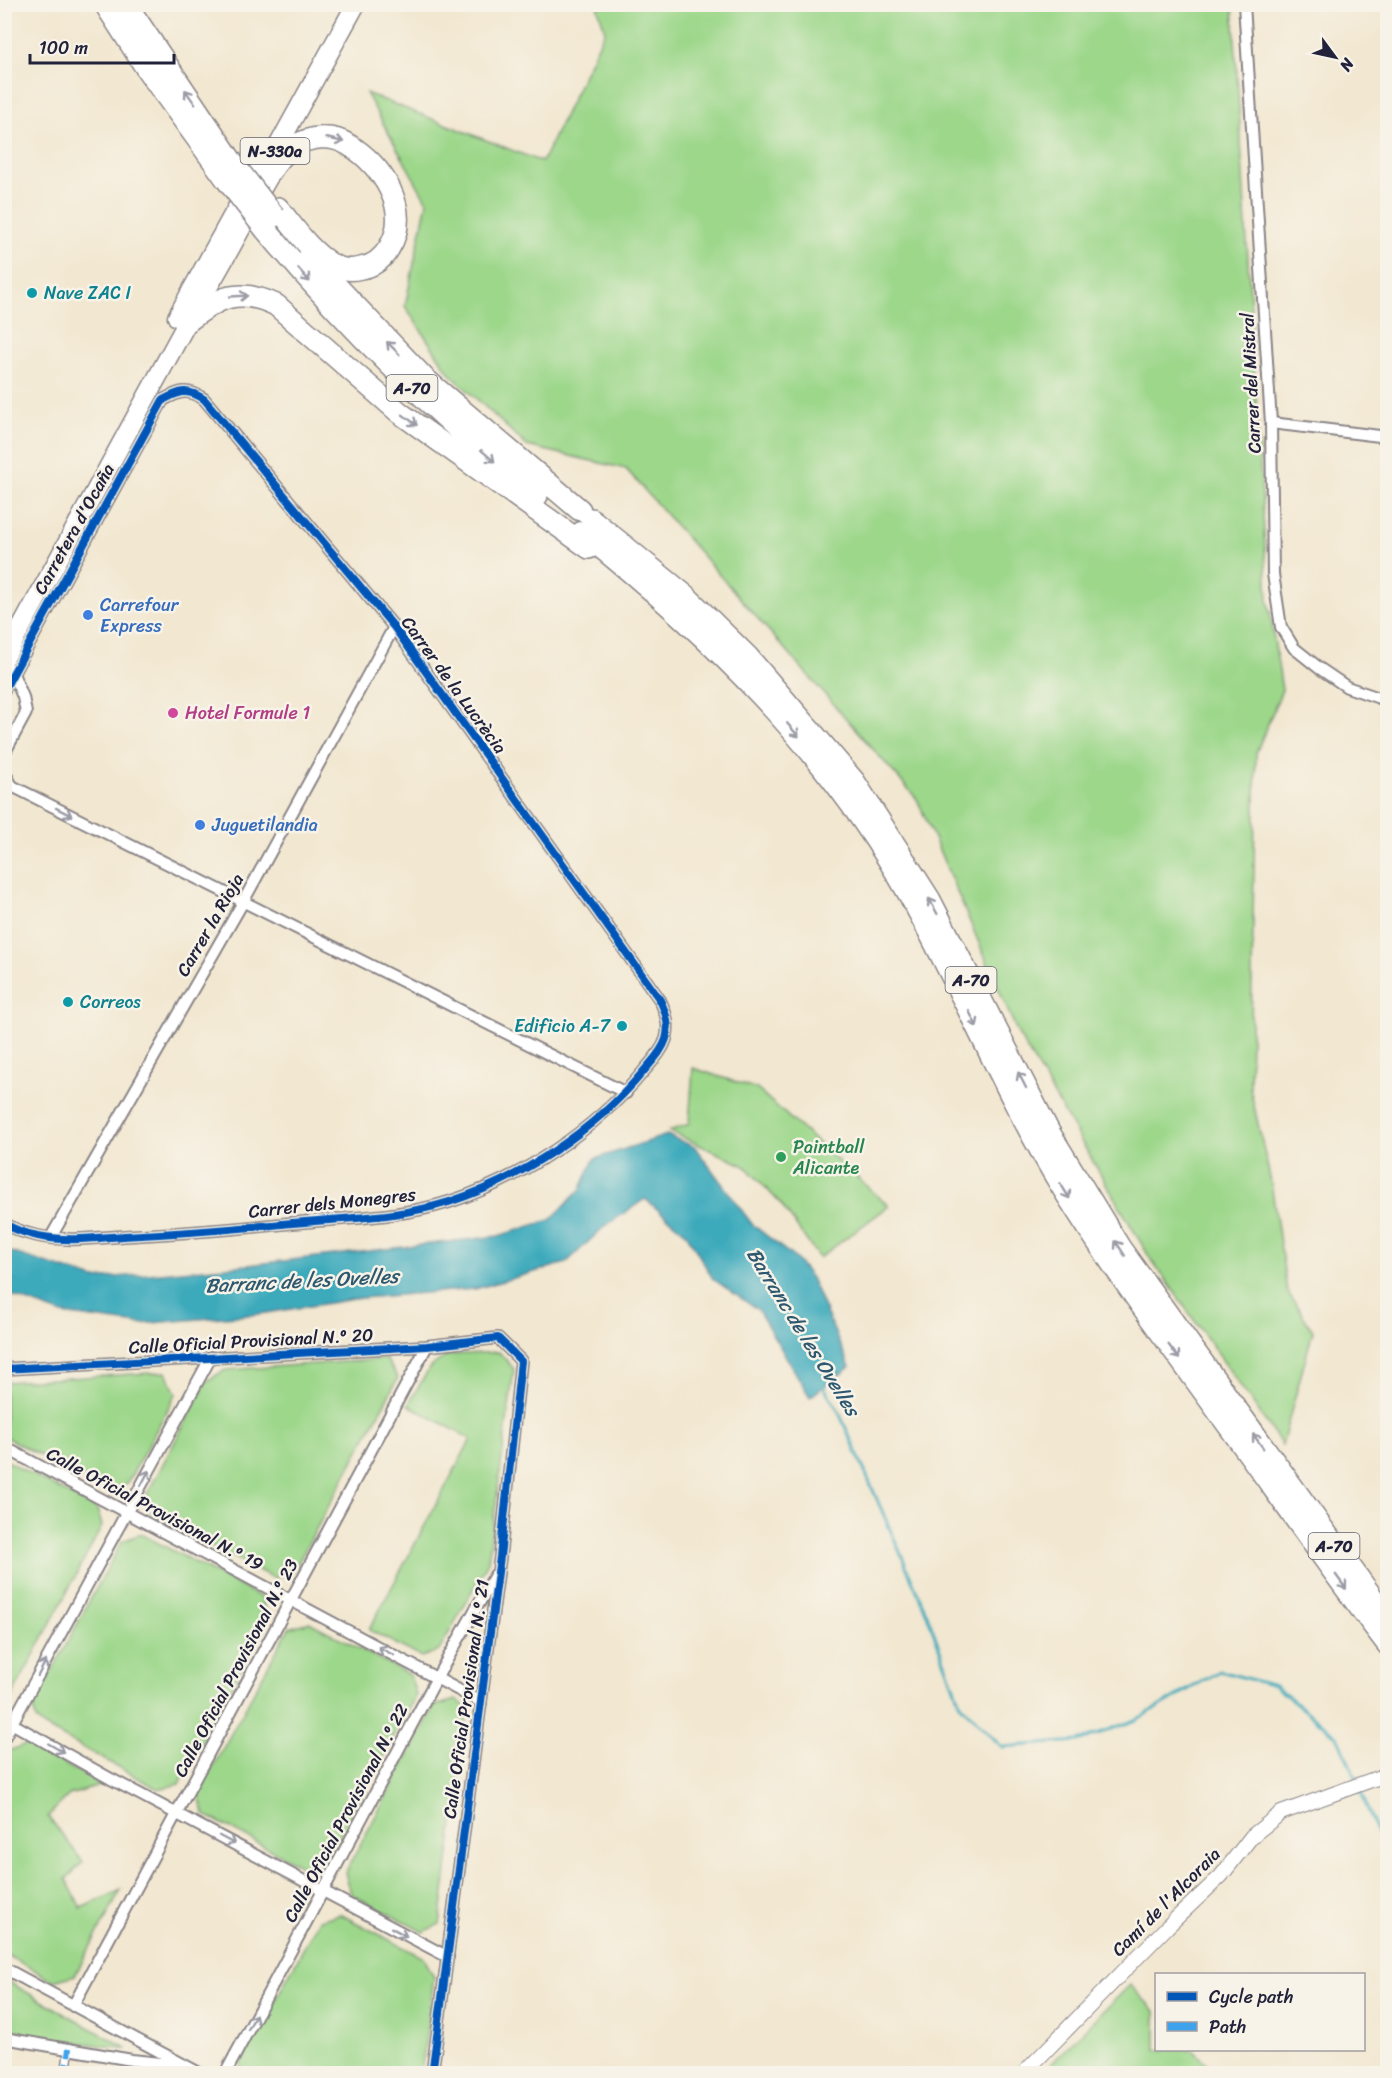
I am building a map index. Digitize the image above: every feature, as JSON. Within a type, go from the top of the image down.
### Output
[{"type":"highway","points":[[96,4],[167,111],[226,160]]},
{"type":"highway","name":"A-70","points":[[105,4],[273,218],[331,306],[403,380],[495,462],[687,597],[741,650],[793,707],[854,781],[930,900],[1049,1132],[1095,1209],[1287,1495]]},
{"type":"highway","name":"A-70","points":[[126,4],[226,160]]},
{"type":"highway","points":[[198,301],[275,164],[294,146],[306,141],[334,138],[345,142],[371,161],[392,192],[397,228],[393,242],[377,262],[365,268],[342,269],[273,218]]},
{"type":"highway","points":[[188,321],[220,299],[235,295],[252,296],[276,304],[400,413],[563,529],[636,586],[769,702]]},
{"type":"highway","name":"A-70","points":[[582,522],[689,621],[769,702],[828,772],[909,895],[1000,1075],[1076,1209],[1138,1302],[1376,1613],[1388,1645]]},
{"type":"main road","name":"Carretera d'Ocaña","points":[[7,656],[347,4]]},
{"type":"main road","name":"Carretera d'Ocaña","points":[[7,656],[188,321],[271,158],[356,4]]},
{"type":"street","name":"Carrer del Mistral","points":[[1244,4],[1271,423],[1273,574],[1281,627],[1294,648],[1319,668],[1347,687],[1388,701]]},
{"type":"street","name":"Carretera d'Ocaña","points":[[4,690],[7,656],[74,560],[163,400],[180,391]]},
{"type":"street","name":"Carrer de la Lucrècia","points":[[180,391],[192,391],[204,399],[394,627],[660,1000],[668,1027]]},
{"type":"street","points":[[1271,423],[1388,437]]},
{"type":"street","name":"Carretera d'Ocaña","points":[[87,536],[87,526],[82,515],[108,498]]},
{"type":"street","name":"Carretera d'Ocaña","points":[[31,609],[74,560]]},
{"type":"street","name":"Carrer la Rioja","points":[[51,1237],[243,902],[394,627]]},
{"type":"street","points":[[4,754],[26,713],[23,697],[7,656]]},
{"type":"street","points":[[4,771],[8,783],[626,1093]]},
{"type":"street","name":"Carrer dels Monegres","points":[[4,1223],[39,1236],[77,1239],[200,1232],[426,1208],[477,1191],[554,1150],[626,1093],[657,1055],[665,1041],[668,1027]]},
{"type":"street","name":"Calle Oficial Provisional N.º 20","points":[[4,1369],[427,1346],[498,1338]]},
{"type":"street","name":"Calle Oficial Provisional N.º 21","points":[[432,2073],[499,1569],[521,1361],[498,1338]]},
{"type":"street","name":"Calle Oficial Provisional N.º 23","points":[[73,2006],[427,1346]]},
{"type":"street","points":[[4,1738],[9,1721],[211,1357]]},
{"type":"street","name":"Calle Oficial Provisional N.º 19","points":[[4,1447],[481,1702]]},
{"type":"street","name":"Calle Oficial Provisional N.º 22","points":[[225,2073],[437,1678],[499,1569]]},
{"type":"street","points":[[9,1721],[176,1814],[448,1957]]},
{"type":"street","name":"Camí de l'Alcoraia","points":[[1023,2073],[1167,1927],[1221,1876],[1252,1836],[1281,1814],[1384,1776]]},
{"type":"street","points":[[4,1968],[201,2073]]},
{"type":"street","points":[[4,2038],[132,2060],[185,2066]]},
{"type":"street","points":[[66,2073],[69,2048]]},
{"type":"green space","points":[[597,5],[1233,5],[1268,600],[1282,690],[1256,753],[1250,1088],[1271,1182],[1287,1291],[1313,1331],[1282,1445],[1147,1253],[1019,1036],[917,799],[626,469],[527,446],[450,374],[405,306],[427,202],[366,93],[542,162],[605,31]]},
{"type":"green space","name":"Paintball Alicante","points":[[693,1068],[757,1089],[889,1206],[819,1258],[780,1203],[745,1166],[669,1131],[689,1124]]},
{"type":"green space","points":[[499,1352],[514,1369],[488,1562],[439,1651],[421,1657],[369,1630],[471,1439],[408,1405],[430,1367],[448,1355]]},
{"type":"green space","points":[[386,1359],[398,1378],[293,1572],[273,1578],[152,1514],[147,1494],[207,1381],[225,1370]]},
{"type":"green space","points":[[166,1372],[176,1394],[127,1484],[107,1490],[5,1437],[5,1382]]},
{"type":"green space","points":[[5,1460],[97,1509],[102,1526],[11,1698],[5,1698]]},
{"type":"green space","points":[[141,1534],[261,1597],[269,1618],[179,1784],[158,1789],[45,1727],[36,1720],[33,1706],[122,1541]]},
{"type":"green space","points":[[309,1622],[410,1675],[416,1695],[325,1864],[307,1869],[205,1815],[198,1794],[289,1628]]},
{"type":"green space","points":[[456,1700],[468,1708],[440,1924],[423,1932],[351,1894],[345,1873],[435,1706]]},
{"type":"green space","points":[[27,1744],[103,1785],[69,1795],[48,1816],[83,1862],[66,1879],[81,1908],[121,1890],[75,1975],[54,1981],[5,1954],[5,1758],[8,1751]]},
{"type":"green space","points":[[340,1914],[424,1958],[434,1977],[421,2073],[243,2073],[240,2065],[319,1920]]},
{"type":"green space","points":[[5,1980],[128,2049],[5,2033]]},
{"type":"green space","points":[[1130,1985],[1155,2011],[1155,2051],[1194,2051],[1217,2073],[1041,2073]]},
{"type":"water","points":[[667,1135],[695,1147],[752,1224],[796,1259],[811,1278],[850,1367],[810,1397],[758,1310],[713,1279],[686,1233],[645,1199],[604,1227],[566,1263],[475,1289],[361,1298],[260,1314],[139,1324],[62,1314],[5,1293],[5,1250],[95,1279],[247,1265],[498,1236],[550,1220],[580,1190],[594,1159]]},
{"type":"waterway","name":"Barranc de les Ovelles","points":[[822,1384],[838,1410],[927,1614],[960,1704],[1002,1747],[1078,1741],[1136,1720],[1220,1671],[1275,1686],[1337,1736],[1357,1781]]},
{"type":"waterway","name":"Barranc de les Ovelles","points":[[1359,1787],[1388,1861]]},
{"type":"marked path","points":[[66,2074],[69,2048]]},
{"type":"cycle path","points":[[4,690],[163,400],[174,394],[193,393],[204,399],[394,627],[660,1000],[666,1014],[668,1029],[664,1044],[653,1061],[624,1094],[579,1133],[555,1150],[503,1180],[449,1202],[371,1217],[81,1239],[38,1236],[4,1223]]},
{"type":"cycle path","points":[[4,1369],[427,1346],[498,1338],[521,1361],[500,1557],[432,2074]]},
{"type":"place","name":"Nave ZAC I","points":[[32,293]]},
{"type":"place","name":"Carrefour Express","points":[[88,615]]},
{"type":"place","name":"Hotel Formule 1","points":[[173,713]]},
{"type":"place","name":"Juguetilandia","points":[[200,825]]},
{"type":"place","name":"Correos","points":[[68,1002]]},
{"type":"place","name":"Edificio A-7","points":[[622,1026]]},
{"type":"place","name":"Paintball Alicante","points":[[781,1157]]}]
